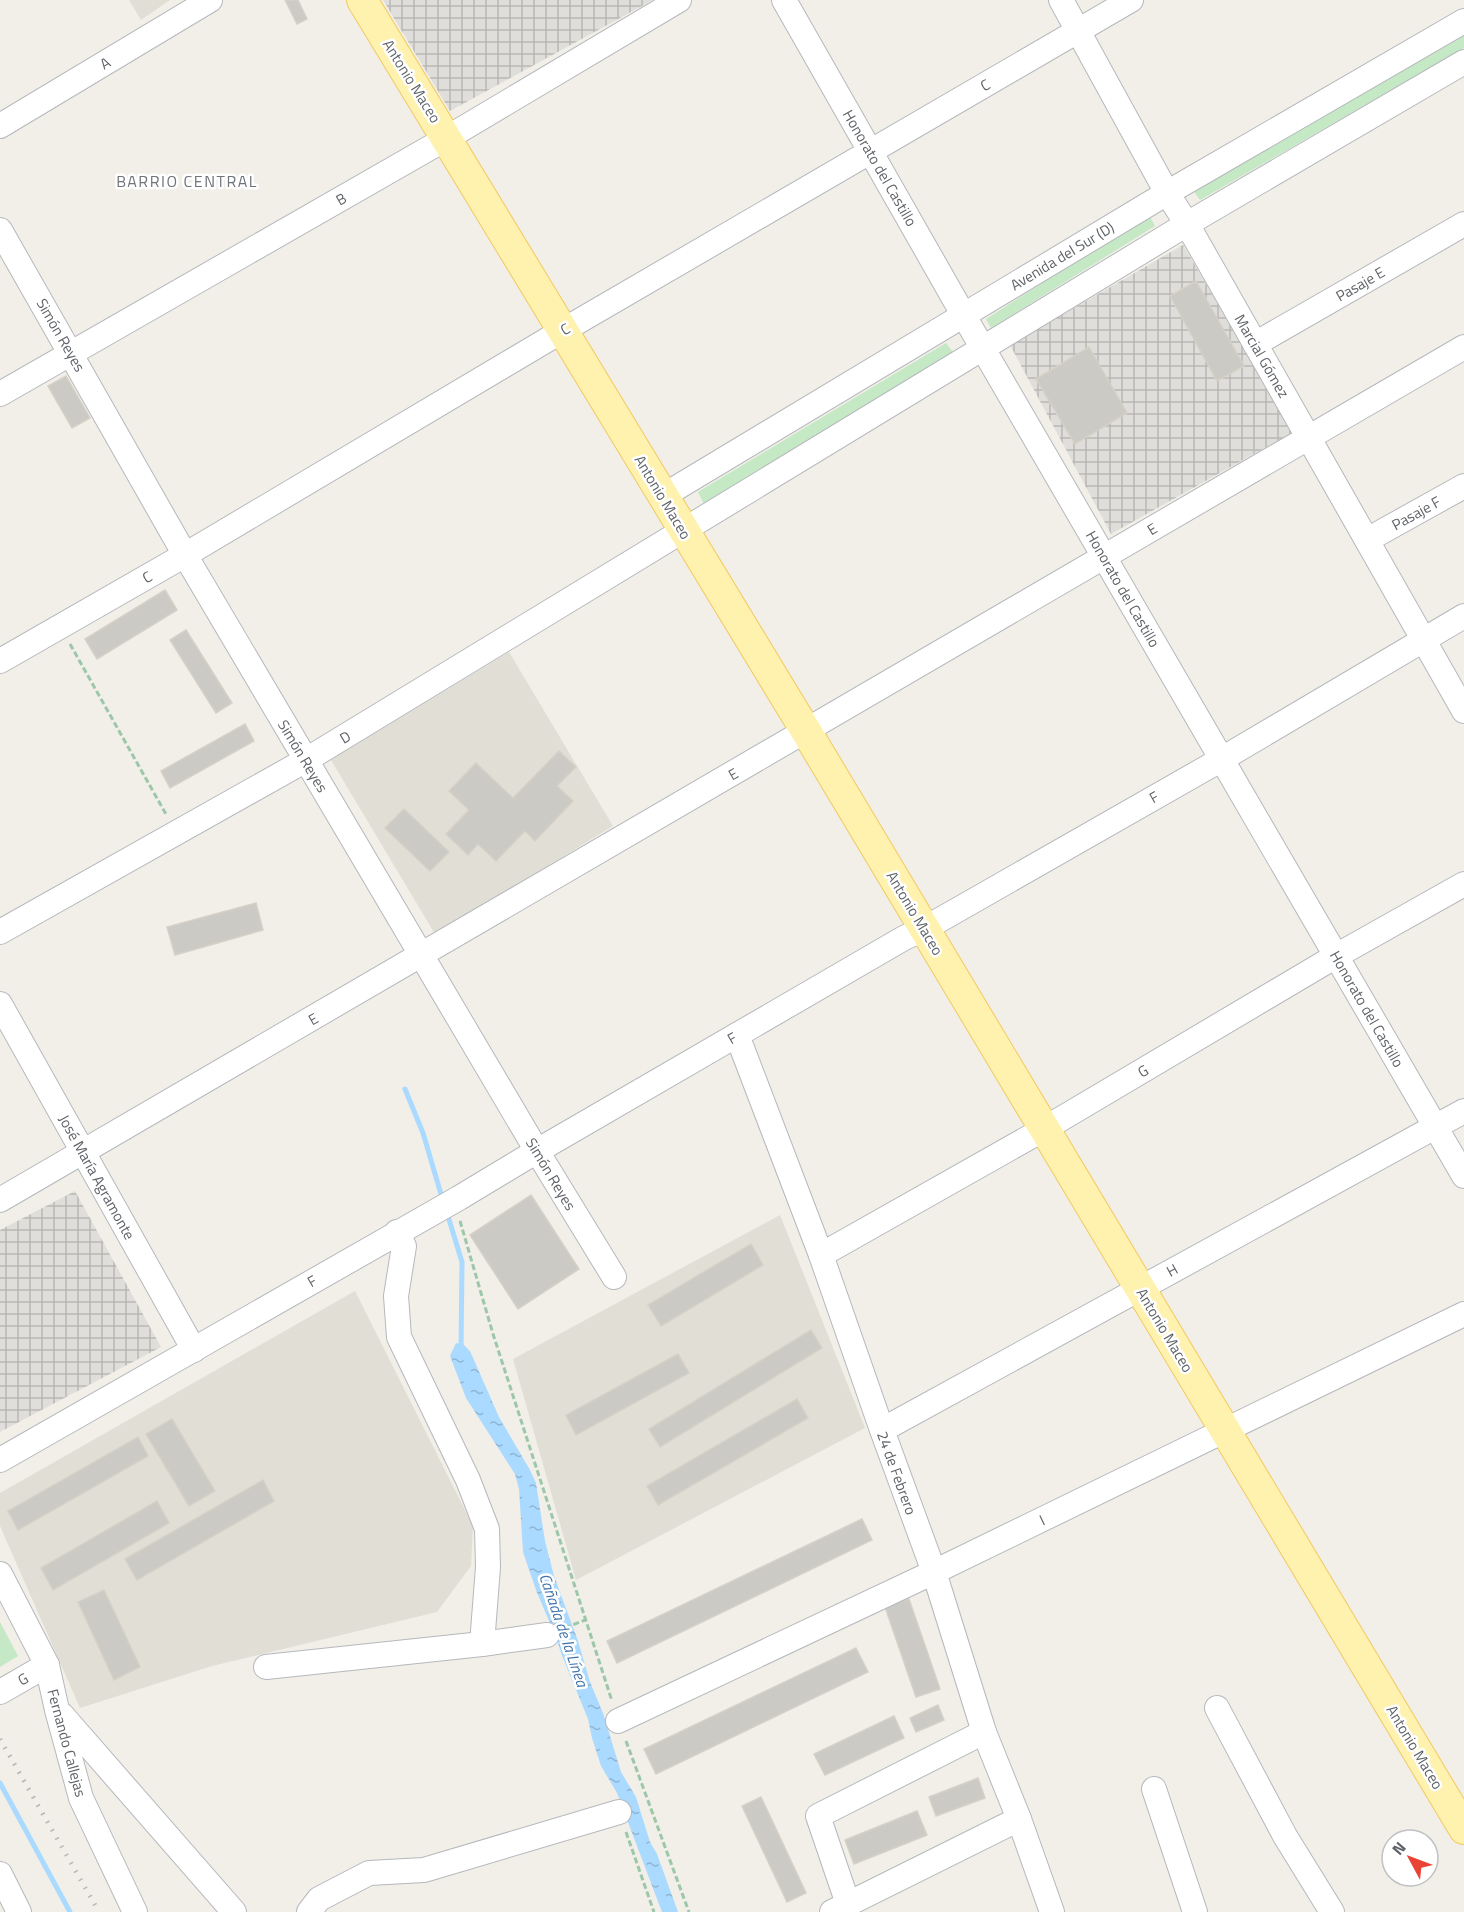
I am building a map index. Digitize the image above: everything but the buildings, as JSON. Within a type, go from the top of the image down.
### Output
[{"type":"main road","name":"Antonio Maceo","points":[[362,0],[806,731],[1139,1288],[1460,1814]]},
{"type":"street","name":"A","points":[[0,126],[210,0]]},
{"type":"street","name":"B","points":[[0,394],[447,138],[679,0]]},
{"type":"street","name":"Honorato del Castillo","points":[[784,0],[964,316],[1464,1176]]},
{"type":"street","name":"Marcial Gómez","points":[[1061,0],[1167,193],[1187,224],[1464,711]]},
{"type":"street","name":"C","points":[[0,661],[185,555],[562,331],[1131,0]]},
{"type":"street","name":"Avenida del Sur (D)","points":[[663,496],[1167,193],[1464,21]]},
{"type":"street","points":[[684,530],[1187,224],[1464,62]]},
{"type":"street","name":"Pasaje E","points":[[1255,344],[1464,224]]},
{"type":"street","name":"Simón Reyes","points":[[0,230],[185,555],[537,1151],[614,1277]]},
{"type":"street","name":"E","points":[[0,1200],[1464,347]]},
{"type":"street","name":"Pasaje F","points":[[1367,540],[1464,486]]},
{"type":"street","name":"D","points":[[0,932],[306,760],[684,530]]},
{"type":"street","name":"F","points":[[0,1460],[459,1198],[904,938],[924,929],[1222,759],[1464,616]]},
{"type":"street","name":"G","points":[[821,1255],[1044,1129],[1336,956],[1464,884]]},
{"type":"street","name":"José María Agramonte","points":[[0,1004],[194,1350]]},
{"type":"street","name":"24 de Febrero","points":[[737,1035],[821,1255],[934,1572],[984,1732],[1019,1819],[1052,1912]]},
{"type":"street","name":"H","points":[[882,1430],[1464,1111]]},
{"type":"street","points":[[405,1228],[396,1296],[399,1337],[468,1480],[487,1529],[488,1567],[482,1644]]},
{"type":"street","name":"I","points":[[618,1721],[934,1572],[1464,1314]]},
{"type":"street","name":"Fernando Callejas","points":[[0,1574],[47,1665],[81,1798],[135,1912]]},
{"type":"street","points":[[266,1667],[547,1635]]},
{"type":"street","name":"G","points":[[0,1692],[47,1665]]},
{"type":"street","points":[[1216,1707],[1285,1836],[1332,1912]]},
{"type":"street","points":[[57,1710],[234,1912]]},
{"type":"street","points":[[984,1732],[818,1816],[840,1908],[1019,1819]]},
{"type":"street","points":[[1154,1789],[1195,1912]]},
{"type":"street","points":[[309,1912],[319,1899],[369,1873],[424,1870],[619,1812]]},
{"type":"street","points":[[0,1874],[20,1912]]},
{"type":"path","points":[[60,627],[177,832]]},
{"type":"path","points":[[459,1198],[460,1223],[493,1334],[618,1721],[689,1912]]},
{"type":"path","points":[[619,1812],[654,1912]]},
{"type":"shaded area","points":[[129,0],[170,0],[141,20]]},
{"type":"shaded area","points":[[383,0],[653,0],[450,111]]},
{"type":"shaded area","points":[[1183,245],[1293,432],[1111,534],[1010,345]]},
{"type":"shaded area","points":[[509,652],[613,826],[435,934],[331,760]]},
{"type":"shaded area","points":[[75,1191],[161,1347],[0,1432],[0,1230]]},
{"type":"shaded area","points":[[780,1215],[865,1428],[576,1580],[513,1359]]},
{"type":"shaded area","points":[[355,1291],[473,1526],[471,1566],[437,1612],[212,1666],[80,1708],[0,1526],[0,1493]]},
{"type":"green space","points":[[1464,36],[1464,48],[1200,200],[1193,190]]},
{"type":"green space","points":[[1149,215],[1155,226],[991,328],[986,319]]},
{"type":"green space","points":[[946,343],[953,352],[704,504],[698,492]]},
{"type":"green space","points":[[0,1622],[18,1656],[0,1667]]},
{"type":"water","name":"Cañada de la Línea","points":[[456,1343],[464,1345],[470,1351],[499,1417],[536,1483],[545,1541],[554,1576],[578,1641],[590,1682],[603,1713],[621,1772],[636,1797],[650,1842],[657,1854],[678,1912],[662,1912],[617,1793],[601,1766],[588,1719],[523,1552],[519,1489],[515,1474],[466,1398],[450,1356]]},
{"type":"waterway","points":[[405,1089],[423,1133],[443,1201]]},
{"type":"waterway","points":[[447,1213],[462,1262],[461,1351]]},
{"type":"waterway","points":[[0,1783],[70,1912]]},
{"type":"railway","points":[[0,1739],[99,1912]]},
{"type":"district","name":"BARRIO CENTRAL","points":[[187,181]]}]
